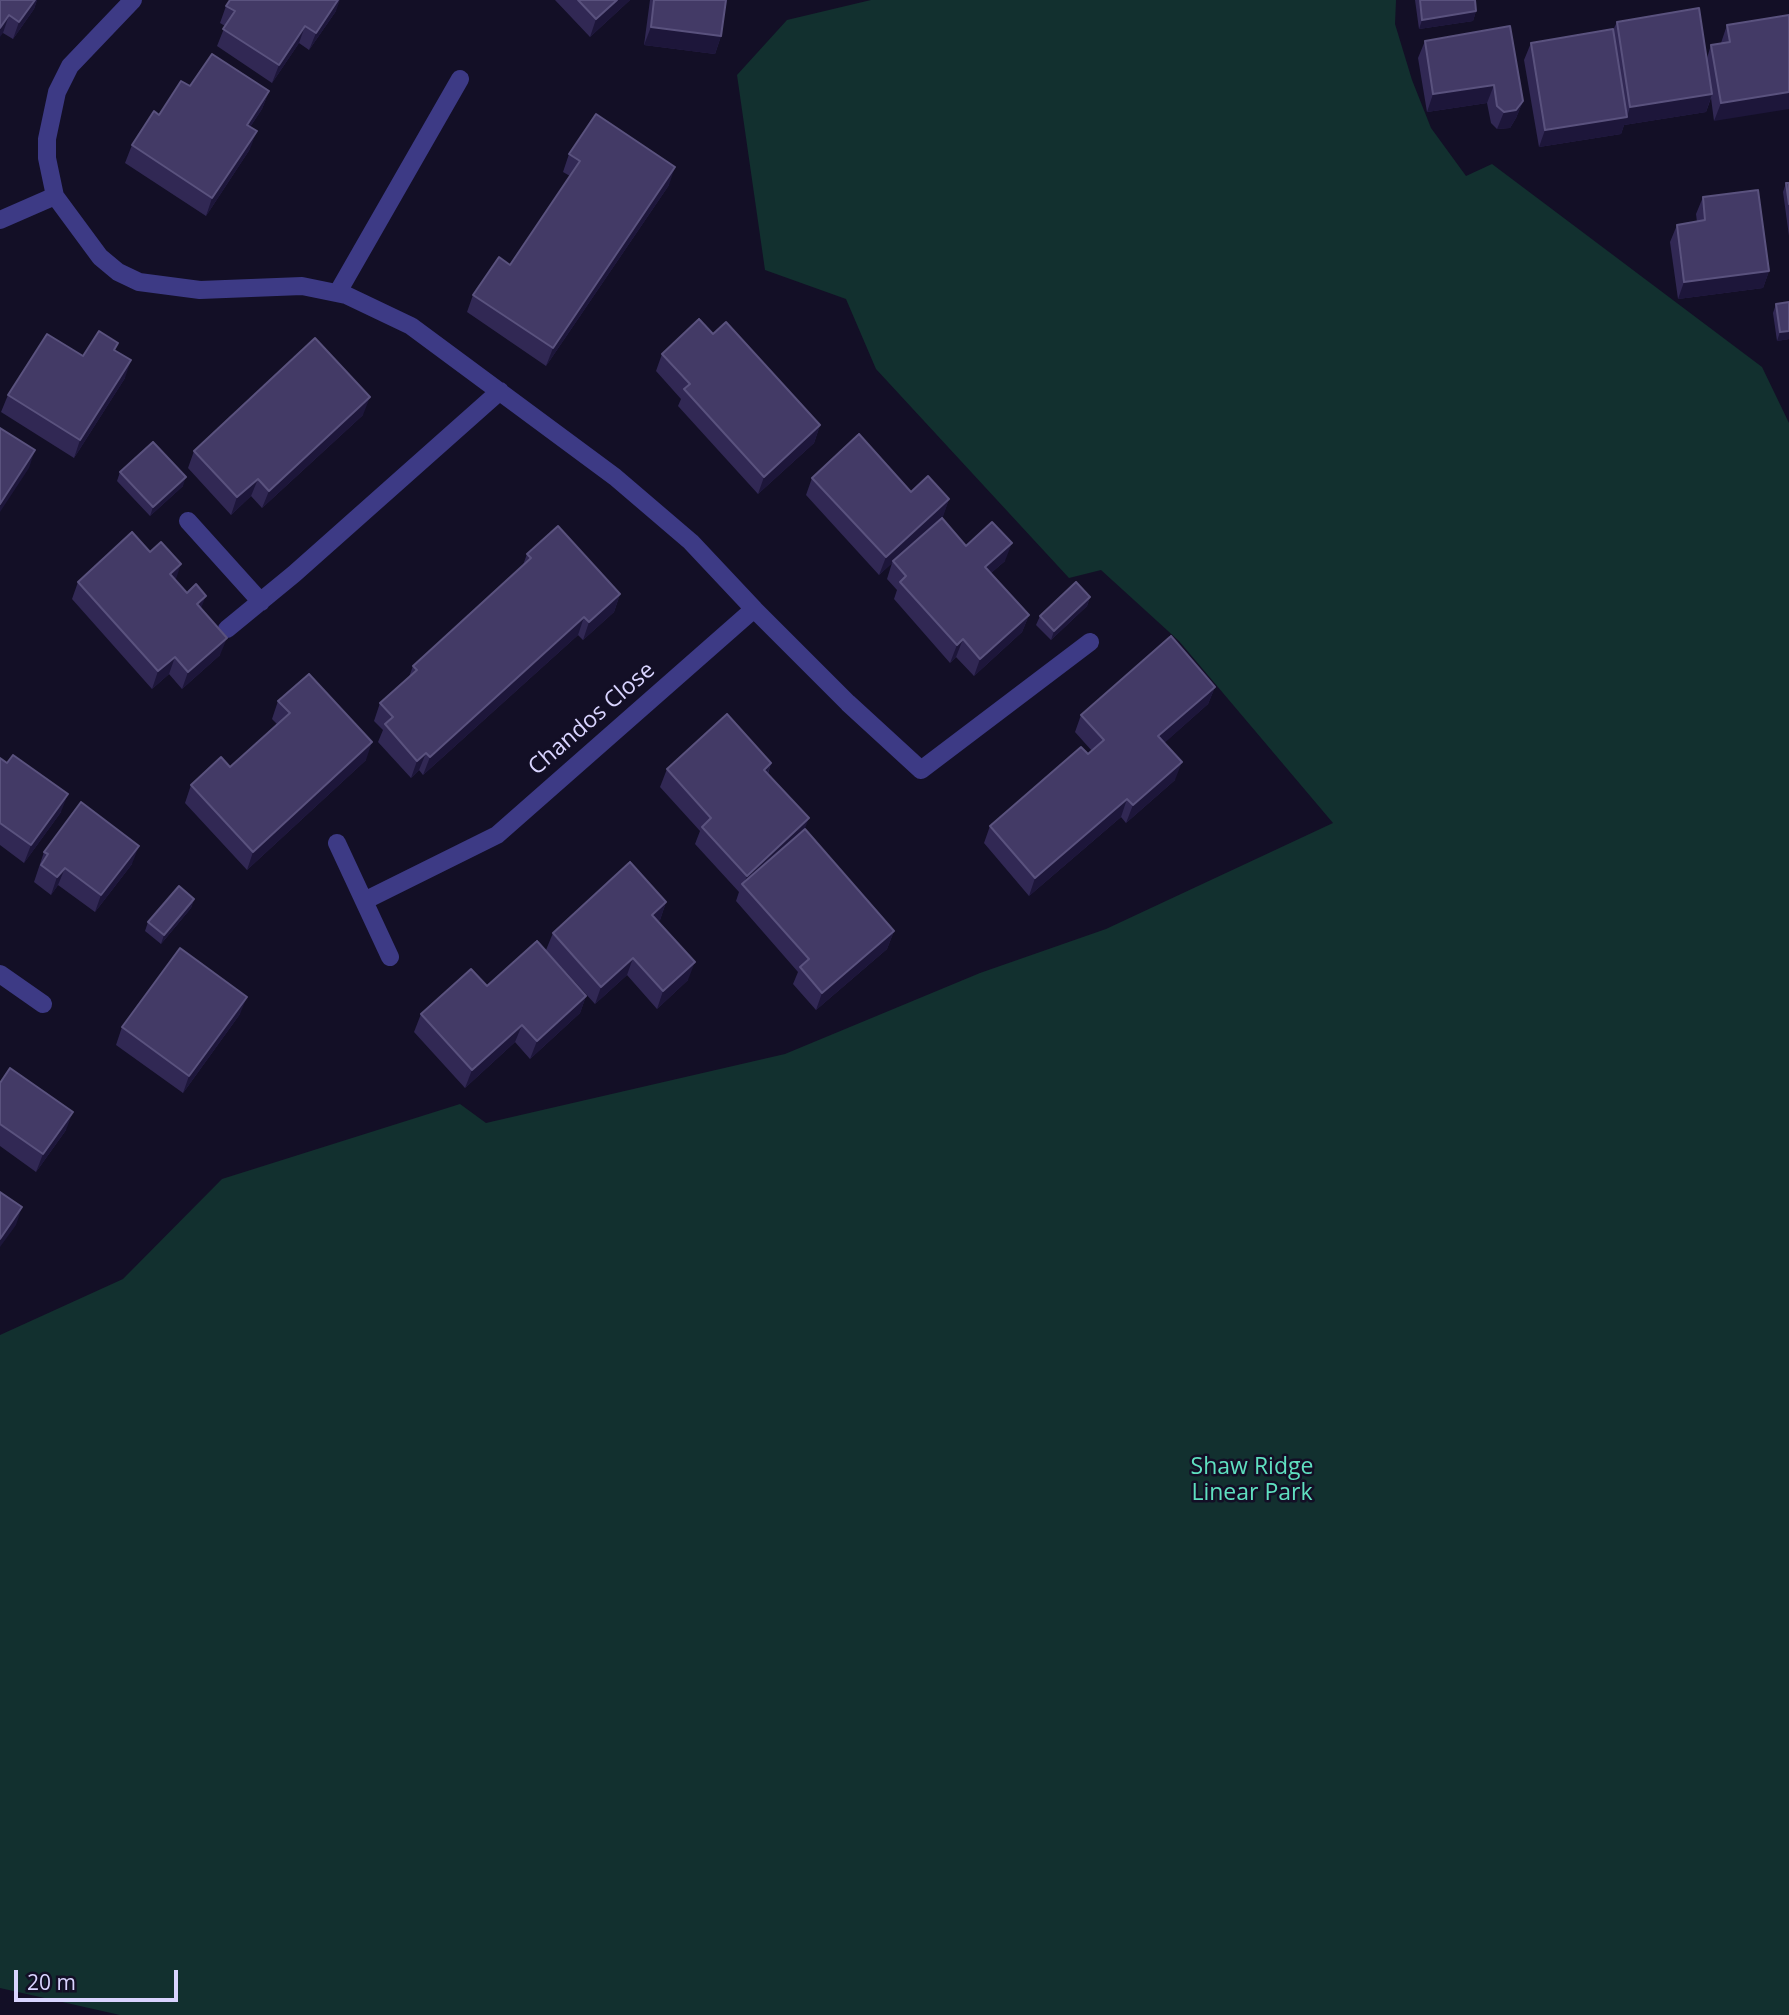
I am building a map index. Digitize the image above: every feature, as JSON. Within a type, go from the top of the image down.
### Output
[{"type":"street","points":[[134,0],[70,66],[57,92],[47,139],[47,158],[55,197],[100,257],[118,272],[139,282],[200,290],[302,286],[338,292],[411,326],[576,446],[672,526],[848,703],[921,769],[1090,642]]},
{"type":"street","points":[[338,292],[460,79]]},
{"type":"street","points":[[0,220],[55,197]]},
{"type":"street","points":[[227,629],[294,574],[500,390]]},
{"type":"street","points":[[188,521],[261,602]]},
{"type":"street","name":"Chandos Close","points":[[364,901],[497,835],[754,609]]},
{"type":"street","points":[[337,843],[390,957]]},
{"type":"street","points":[[0,974],[43,1004]]},
{"type":"green space","name":"Shaw Ridge Linear Park","points":[[871,0],[1396,0],[1395,24],[1412,80],[1431,128],[1466,176],[1492,164],[1762,367],[1789,423],[1789,2015],[120,2015],[0,1988],[0,1335],[123,1279],[222,1179],[460,1104],[486,1123],[785,1054],[980,973],[1106,929],[1333,823],[1179,641],[1101,570],[1069,578],[876,369],[846,299],[765,270],[737,75],[787,20]]},
{"type":"building","points":[[0,0],[35,0],[19,22],[9,15],[0,28]]},
{"type":"building","points":[[230,0],[338,0],[316,33],[305,26],[279,65],[223,29],[235,11],[226,6]]},
{"type":"building","points":[[578,0],[617,0],[596,19]]},
{"type":"building","points":[[654,0],[726,0],[721,36],[651,27]]},
{"type":"building","points":[[1420,0],[1475,0],[1476,11],[1422,20]]},
{"type":"building","points":[[1699,8],[1712,94],[1630,107],[1617,22]]},
{"type":"building","points":[[1789,15],[1789,92],[1721,103],[1711,45],[1730,42],[1727,25]]},
{"type":"building","points":[[1510,26],[1523,101],[1516,110],[1504,112],[1497,106],[1494,85],[1433,94],[1425,41]]},
{"type":"building","points":[[1613,29],[1627,117],[1545,130],[1531,43]]},
{"type":"building","points":[[212,54],[269,91],[247,125],[257,131],[212,198],[132,145],[154,111],[159,115],[181,81],[190,86]]},
{"type":"building","points":[[596,114],[675,167],[553,348],[473,295],[499,257],[510,265],[580,161],[569,154]]},
{"type":"building","points":[[1786,183],[1789,183],[1789,204]]},
{"type":"building","points":[[1758,190],[1769,271],[1684,282],[1677,225],[1705,220],[1703,197]]},
{"type":"building","points":[[1789,302],[1789,331],[1780,332],[1776,304]]},
{"type":"building","points":[[699,319],[713,334],[726,322],[820,425],[764,477],[684,389],[690,384],[662,354]]},
{"type":"building","points":[[99,331],[118,343],[114,350],[131,360],[80,440],[8,395],[47,334],[83,356]]},
{"type":"building","points":[[315,338],[370,397],[269,491],[258,479],[237,497],[194,451]]},
{"type":"building","points":[[0,428],[35,450],[0,504]]},
{"type":"building","points":[[859,434],[911,492],[928,476],[949,499],[886,557],[812,478]]},
{"type":"building","points":[[153,442],[186,477],[153,507],[120,472]]},
{"type":"building","points":[[942,518],[966,546],[992,522],[1012,543],[985,567],[1029,615],[980,659],[963,639],[957,645],[900,582],[906,576],[893,561]]},
{"type":"building","points":[[558,526],[620,594],[589,622],[584,617],[430,757],[426,753],[417,761],[385,724],[393,717],[380,703],[417,670],[413,666],[531,558],[527,554]]},
{"type":"building","points":[[132,532],[150,552],[161,542],[181,564],[170,574],[187,593],[196,584],[206,596],[197,604],[227,638],[188,672],[175,657],[158,671],[78,582]]},
{"type":"building","points":[[1076,582],[1090,597],[1054,631],[1040,616]]},
{"type":"building","points":[[1171,636],[1215,687],[1158,736],[1182,762],[1133,805],[1127,799],[1035,878],[990,826],[1081,747],[1088,754],[1104,740],[1081,715]]},
{"type":"building","points":[[309,674],[372,742],[253,852],[191,785],[221,757],[230,767],[290,713],[278,701]]},
{"type":"building","points":[[727,714],[771,763],[764,770],[809,818],[747,876],[702,827],[711,818],[667,769]]},
{"type":"building","points":[[13,755],[68,794],[31,845],[0,823],[0,758],[7,763]]},
{"type":"building","points":[[81,802],[139,846],[101,895],[65,868],[57,877],[41,865],[48,854],[44,852]]},
{"type":"building","points":[[805,829],[894,931],[822,993],[800,967],[809,959],[742,884]]},
{"type":"building","points":[[630,862],[666,902],[652,915],[695,962],[663,991],[633,958],[601,987],[553,933]]},
{"type":"building","points":[[179,886],[194,899],[164,935],[148,922]]},
{"type":"building","points":[[537,941],[586,996],[537,1041],[522,1025],[472,1070],[421,1014],[471,969],[487,986]]},
{"type":"building","points":[[180,948],[247,997],[189,1076],[122,1027]]},
{"type":"building","points":[[10,1068],[73,1112],[43,1154],[0,1124],[0,1083]]},
{"type":"building","points":[[0,1192],[22,1207],[0,1239]]}]
